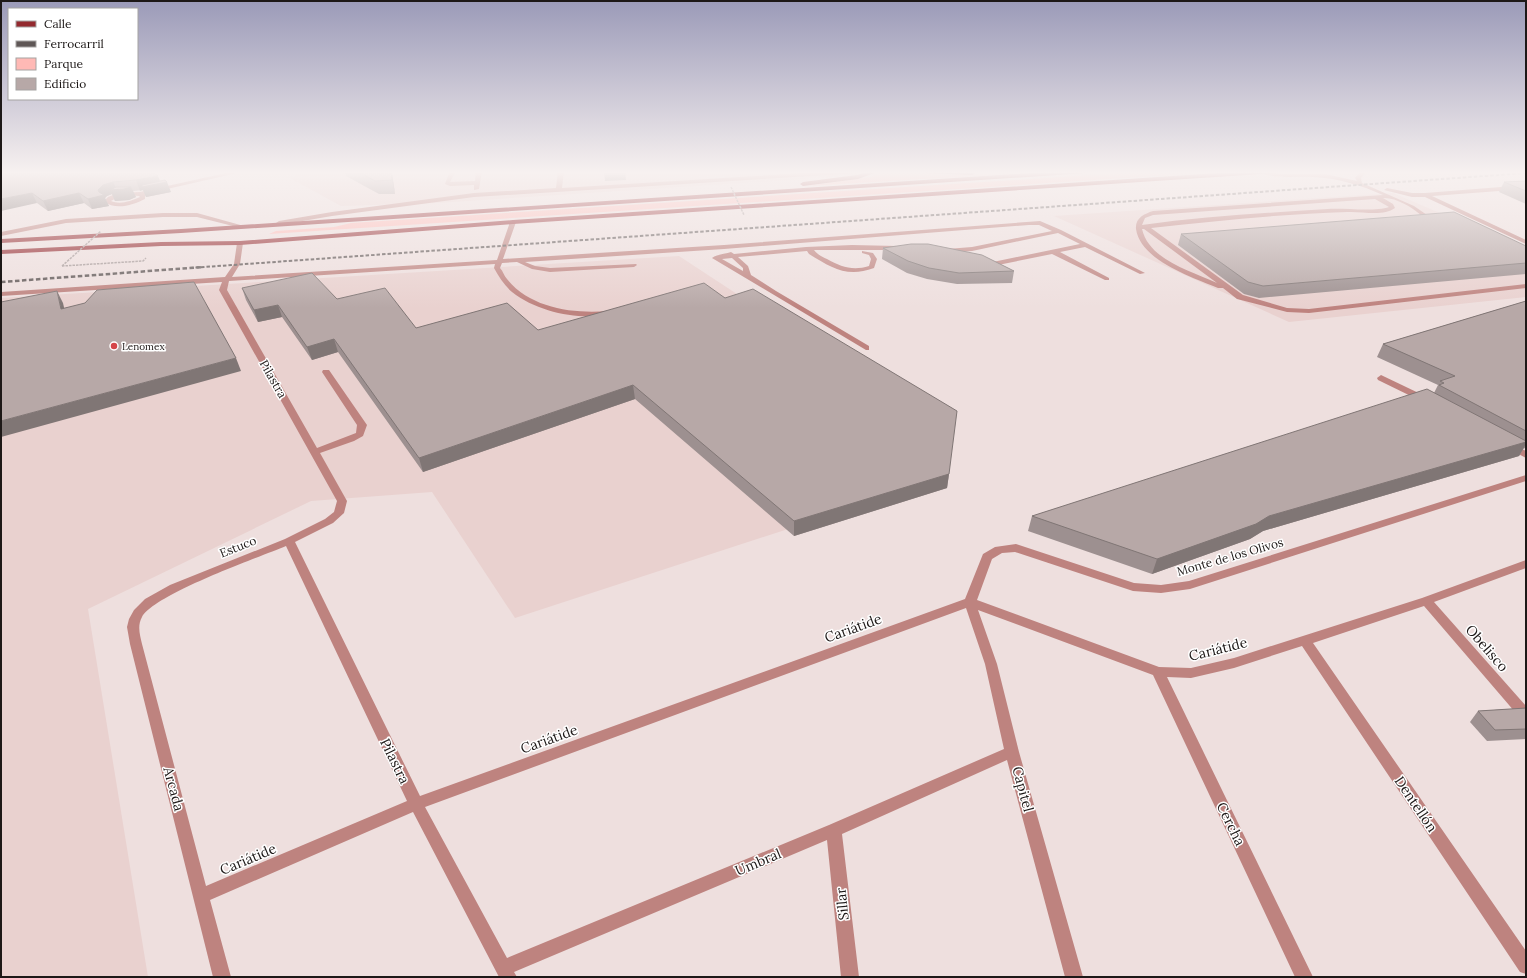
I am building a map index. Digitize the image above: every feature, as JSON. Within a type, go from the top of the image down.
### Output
[{"type":"main road","points":[[1,241],[381,217]]},
{"type":"main road","points":[[1,252],[240,243],[593,217]]},
{"type":"main road","points":[[1,258],[198,244]]},
{"type":"street","points":[[1,234],[66,221],[122,217]]},
{"type":"street","points":[[204,217],[242,226]]},
{"type":"street","points":[[279,223],[316,217]]},
{"type":"street","points":[[1143,217],[1140,220],[1145,245],[1154,254],[1240,297],[1287,310],[1309,312],[1526,286]]},
{"type":"street","points":[[1142,227],[1251,217]]},
{"type":"street","points":[[1403,221],[1418,219],[1423,217]]},
{"type":"street","points":[[1472,217],[1526,242]]},
{"type":"street","points":[[513,222],[497,268],[505,282],[515,290],[544,307],[567,313],[589,315],[614,311]]},
{"type":"street","points":[[1,294],[226,281],[724,247],[911,236],[1029,223],[1040,223],[1059,231],[1142,273]]},
{"type":"street","points":[[1142,227],[1240,297]]},
{"type":"street","points":[[938,252],[972,249],[1059,231]]},
{"type":"street","points":[[226,281],[237,264],[240,243]]},
{"type":"street","points":[[988,265],[1086,245]]},
{"type":"street","points":[[724,247],[746,267],[748,276]]},
{"type":"street","points":[[718,259],[877,247],[901,249]]},
{"type":"street","points":[[810,251],[864,252],[873,250],[877,247]]},
{"type":"street","points":[[698,249],[748,276],[773,293],[866,348]]},
{"type":"street","points":[[810,251],[844,270],[853,272],[864,271],[872,267],[874,259],[871,254],[864,252]]},
{"type":"street","points":[[1054,252],[1107,279]]},
{"type":"street","points":[[518,261],[534,268],[550,270],[634,265]]},
{"type":"street","name":"Pilastra","points":[[226,281],[223,290],[342,501],[339,513]]},
{"type":"street","points":[[314,452],[351,440],[360,434],[362,425],[326,372]]},
{"type":"street","points":[[1381,378],[1431,403]]},
{"type":"street","points":[[1499,440],[1526,455]]},
{"type":"street","name":"Monte de los Olivos","points":[[970,602],[987,557],[999,550],[1016,548],[1133,587],[1161,589],[1176,587],[1190,585],[1526,478]]},
{"type":"street","name":"Estuco","points":[[146,605],[174,588],[289,541],[329,521],[339,513]]},
{"type":"street","name":"Pilastra","points":[[289,541],[416,804],[506,972]]},
{"type":"street","name":"Cariátide","points":[[202,896],[416,804],[970,602],[1158,672],[1191,673],[1305,641],[1426,601],[1526,564]]},
{"type":"street","name":"Obelisco","points":[[1426,601],[1526,716]]},
{"type":"street","name":"Capitel","points":[[970,602],[991,664],[1012,752],[1074,977]]},
{"type":"street","name":"Arcada","points":[[146,605],[137,614],[133,624],[136,644],[222,977]]},
{"type":"street","name":"Dentellón","points":[[1305,641],[1526,966]]},
{"type":"street","name":"Cercha","points":[[1158,672],[1304,977]]},
{"type":"street","name":"Umbral","points":[[506,972],[1012,752]]},
{"type":"street","name":"Sillar","points":[[834,830],[850,977]]},
{"type":"path","points":[[101,231],[62,266],[143,261]]},
{"type":"shaded area","points":[[1055,217],[1448,217],[1526,250],[1526,297],[1289,322]]},
{"type":"shaded area","points":[[679,256],[932,422],[917,487],[515,618],[432,492],[311,501],[88,609],[148,977],[1,977],[1,298]]},
{"type":"green space","points":[[449,217],[534,217],[269,234],[276,231],[334,227],[351,223]]},
{"type":"building","points":[[1396,217],[1464,217],[1526,246],[1526,263],[1263,286],[1248,282],[1181,234]]},
{"type":"building","points":[[911,244],[928,244],[982,255],[1014,271],[959,273],[929,268],[908,261],[883,248]]},
{"type":"building","points":[[312,273],[337,299],[385,288],[416,328],[507,303],[538,330],[704,283],[725,298],[753,289],[957,411],[949,474],[794,521],[633,385],[419,458],[334,339],[307,347],[278,305],[254,310],[242,288]]},
{"type":"building","name":"Lenomex","points":[[194,282],[236,358],[1,421],[1,302],[57,291],[61,309],[85,303],[97,290]]},
{"type":"building","points":[[1526,301],[1526,431],[1439,385],[1444,383],[1440,381],[1455,376],[1383,344]]},
{"type":"building","points":[[1427,389],[1526,442],[1269,516],[1256,524],[1157,559],[1032,516]]},
{"type":"building","points":[[1526,708],[1526,729],[1495,730],[1478,711]]},
{"type":"railway","points":[[190,268],[912,217]]},
{"type":"railway","points":[[1,282],[203,267]]},
{"type":"place","name":"Lenomex","points":[[114,346]]}]
